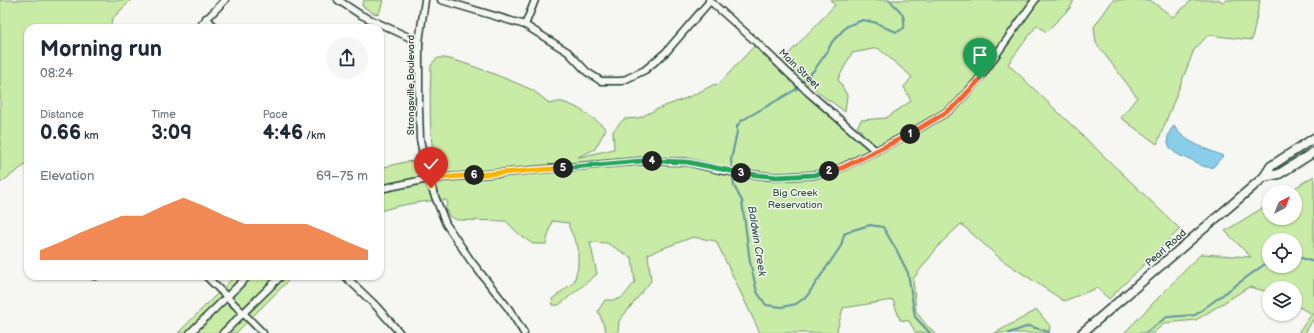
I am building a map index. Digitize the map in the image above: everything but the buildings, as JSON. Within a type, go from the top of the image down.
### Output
[{"type":"main road","name":"Pearl Road","points":[[1082,333],[1264,177],[1271,166],[1314,138]]},
{"type":"main road","name":"Pearl Road","points":[[1264,177],[1279,174],[1314,152]]},
{"type":"street","points":[[201,24],[225,0]]},
{"type":"street","points":[[338,0],[361,15],[380,24]]},
{"type":"street","name":"Strongsville Boulevard","points":[[425,0],[419,42],[419,109],[420,139],[428,179],[446,224],[471,261],[509,309],[524,333]]},
{"type":"street","points":[[441,0],[525,25],[568,52],[587,72],[601,81],[622,82],[645,70],[666,52],[709,0]]},
{"type":"street","points":[[525,25],[536,0]]},
{"type":"street","name":"Main Street","points":[[709,0],[754,40],[809,93],[876,152]]},
{"type":"street","points":[[384,188],[428,179],[641,161],[687,162],[724,171],[776,177],[814,175],[842,168],[876,152],[945,113],[956,105],[980,79],[1035,0]]},
{"type":"street","points":[[206,18],[212,24]]},
{"type":"street","points":[[384,26],[419,42]]},
{"type":"street","points":[[210,280],[263,333]]},
{"type":"street","points":[[190,333],[244,280]]},
{"type":"street","points":[[223,333],[277,280]]},
{"type":"street","points":[[349,280],[376,306],[400,333]]},
{"type":"green space","points":[[0,0],[131,0],[113,18],[111,24],[24,24],[24,166],[0,183]]},
{"type":"green space","points":[[364,0],[383,0],[379,14],[373,13],[362,6]]},
{"type":"green space","name":"Big Creek Reservation","points":[[830,0],[1074,0],[1070,8],[1046,32],[1037,25],[1008,64],[1180,229],[1109,299],[1097,288],[1064,301],[1002,260],[961,224],[941,243],[913,279],[916,311],[926,325],[936,333],[916,333],[909,321],[900,320],[893,300],[843,308],[837,330],[838,333],[760,333],[716,241],[693,237],[648,254],[651,281],[619,321],[618,333],[607,333],[598,311],[605,300],[616,300],[623,297],[635,282],[632,258],[607,243],[590,242],[597,274],[559,305],[553,305],[552,299],[574,282],[578,267],[578,247],[569,227],[569,223],[552,221],[546,244],[533,244],[521,236],[506,221],[457,220],[449,216],[445,207],[448,203],[446,200],[413,203],[384,210],[384,167],[405,162],[434,159],[430,101],[431,66],[438,58],[446,58],[456,61],[512,81],[530,89],[550,104],[562,102],[568,104],[579,109],[597,121],[606,129],[595,149],[578,157],[614,149],[613,131],[624,119],[639,118],[657,109],[689,97],[715,84],[718,85],[756,44],[779,64],[835,5]],"holes":[[[878,48],[912,77],[904,87],[911,101],[886,118],[861,120],[857,127],[862,131],[859,136],[805,87],[809,83],[826,99],[845,112],[847,95],[838,79],[852,53]]]},
{"type":"green space","points":[[1113,0],[1150,0],[1173,17],[1192,0],[1220,0],[1223,2],[1227,0],[1260,0],[1252,40],[1208,35],[1194,50],[1157,144],[1121,118],[1137,97],[1096,43],[1094,27]]},
{"type":"green space","points":[[1314,176],[1314,318],[1305,333],[1298,333],[1312,314],[1302,309],[1302,281],[1262,281],[1262,290],[1249,287],[1196,320],[1165,323],[1153,333],[1124,333],[1201,254],[1251,257],[1225,231],[1262,208],[1262,225],[1302,225],[1302,185],[1299,185]]},
{"type":"green space","points":[[231,280],[289,280],[236,333],[178,333]]},
{"type":"green space","points":[[1037,310],[1050,326],[1049,333],[995,333]]},
{"type":"water","points":[[1174,126],[1178,132],[1189,141],[1223,156],[1213,167],[1207,167],[1176,153],[1172,150],[1168,143],[1168,134]]},
{"type":"waterway","name":"Baldwin Creek","points":[[889,0],[903,15],[904,28],[897,32],[877,23],[863,20],[847,26],[832,42],[815,69],[795,90],[741,121],[737,126],[731,160],[734,186],[742,201],[750,262],[757,292],[766,305],[782,307],[796,304],[807,296],[841,246],[844,234],[870,225],[883,227],[908,273],[915,317],[930,333]]},
{"type":"waterway","name":"Baldwin Creek","points":[[1302,258],[1314,262]]},
{"type":"waterway","name":"Baldwin Creek","points":[[1145,333],[1167,317],[1195,315],[1262,266]]},
{"type":"waterway","name":"Baldwin Creek","points":[[1009,333],[1029,326],[1049,332]]},
{"type":"route","points":[[431,188],[428,179],[641,161],[687,162],[724,171],[776,177],[814,175],[842,168],[911,133],[956,105],[980,79]]}]
